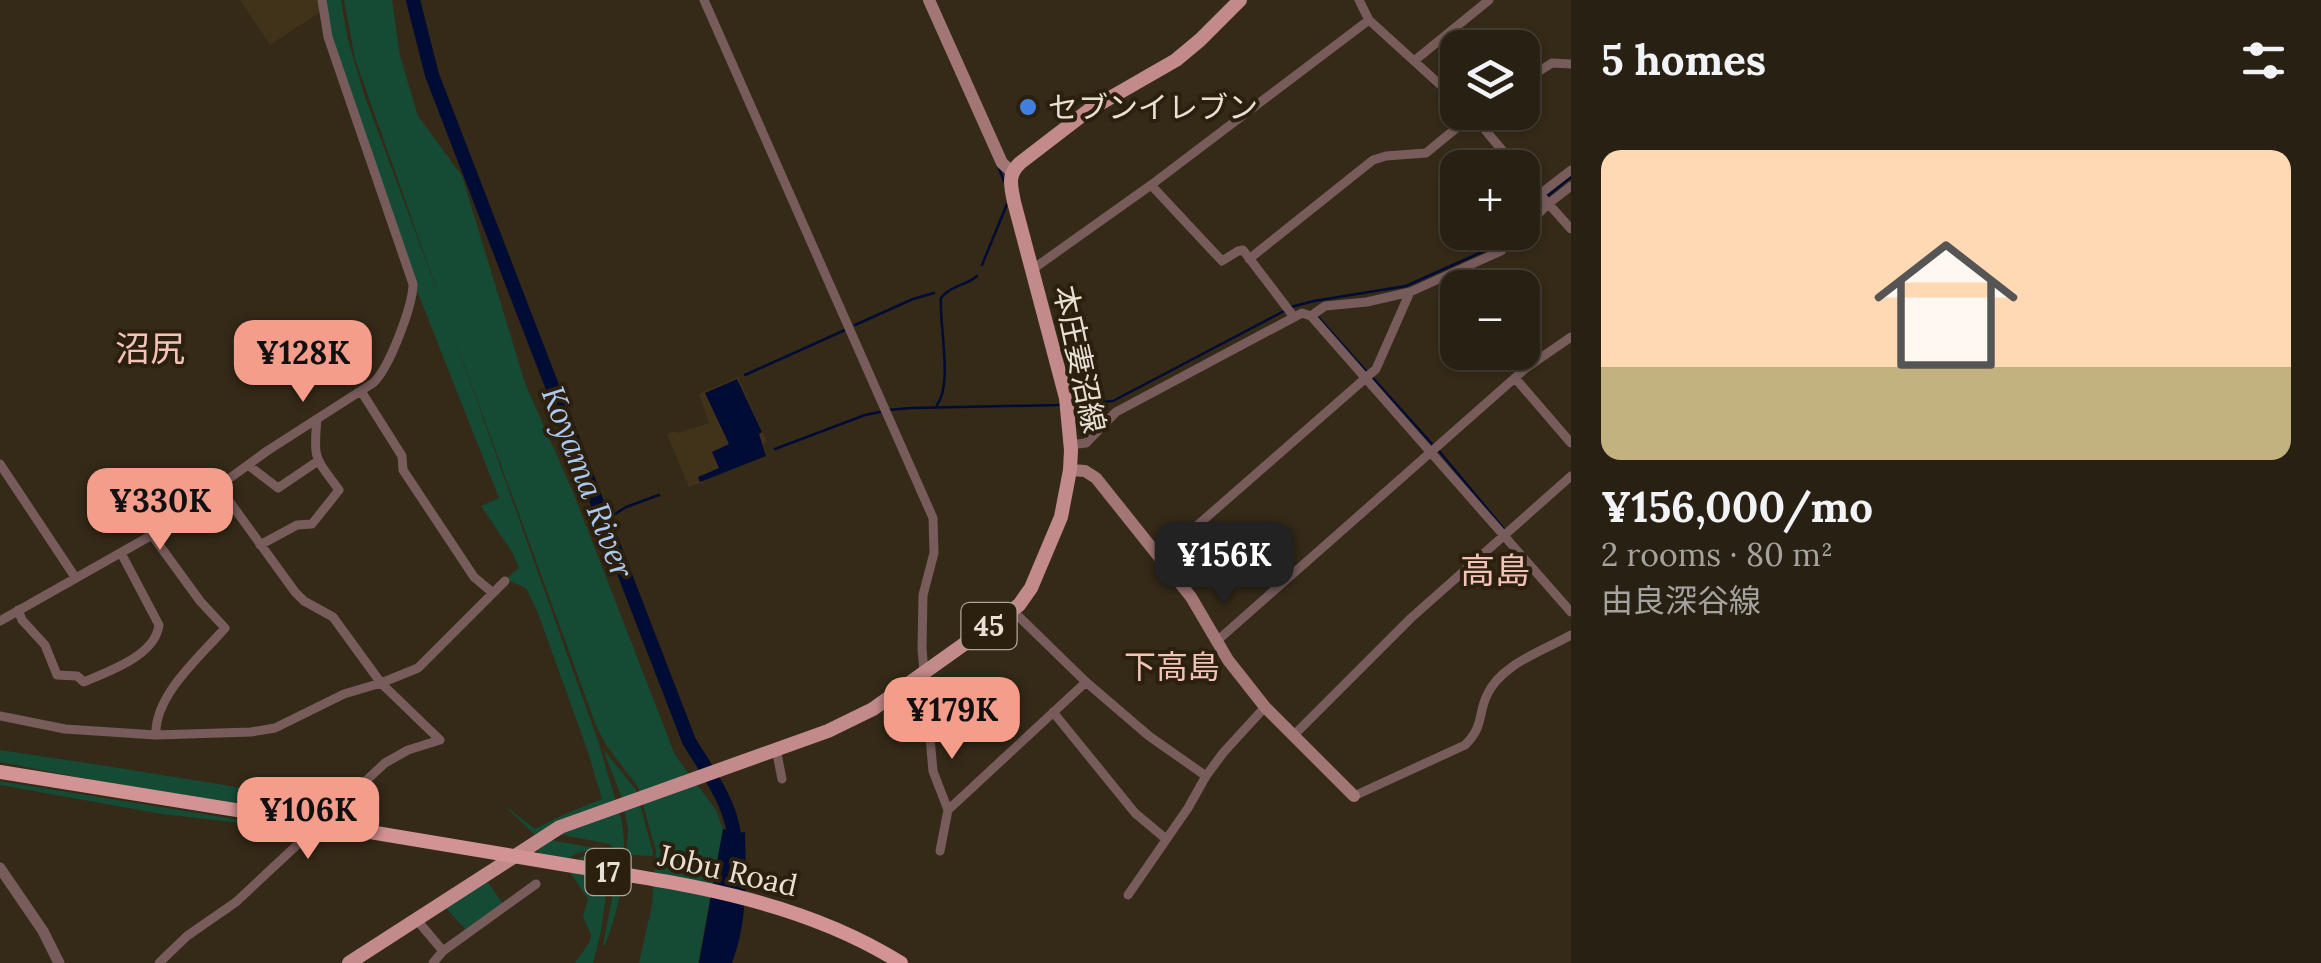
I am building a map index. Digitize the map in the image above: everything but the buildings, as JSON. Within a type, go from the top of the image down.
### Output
[{"type":"highway","name":"Jobu Road","points":[[0,772],[747,898],[839,930],[900,963]]},
{"type":"main road","points":[[929,0],[1002,163],[1012,172],[1088,110],[1176,60],[1240,0]]},
{"type":"main road","name":"本庄妻沼線","points":[[772,751],[828,731],[873,709],[1012,610],[1032,588],[1055,534],[1066,502],[1070,470],[1066,398],[1014,202],[1012,172]]},
{"type":"main road","points":[[1070,470],[1085,471],[1096,478],[1201,611],[1228,660],[1265,707],[1354,796]]},
{"type":"main road","name":"45","points":[[349,963],[548,834],[772,751]]},
{"type":"street","points":[[0,621],[152,535],[248,465],[378,380],[384,370],[412,299],[412,284],[328,38],[322,0]]},
{"type":"street","points":[[704,0],[934,523],[934,553],[924,595],[922,640],[934,771],[948,810],[940,851]]},
{"type":"street","points":[[1359,0],[1369,20],[1440,85]]},
{"type":"street","points":[[1414,61],[1490,0]]},
{"type":"street","points":[[1032,269],[1152,185],[1369,20]]},
{"type":"street","points":[[1540,70],[1552,62],[1571,64]]},
{"type":"street","points":[[1249,258],[1373,160],[1426,153],[1453,130]]},
{"type":"street","points":[[1487,130],[1503,150]]},
{"type":"street","points":[[1571,170],[1540,194],[1571,229]]},
{"type":"street","points":[[1152,185],[1222,261],[1243,250],[1294,317]]},
{"type":"street","points":[[1540,212],[1571,186]]},
{"type":"street","points":[[1314,314],[1325,306],[1410,292],[1502,250]]},
{"type":"street","points":[[1160,558],[1368,376],[1410,292]]},
{"type":"street","points":[[1070,445],[1086,443],[1116,412],[1294,317],[1305,312],[1314,314],[1571,612]]},
{"type":"street","points":[[1218,640],[1526,368],[1571,337]]},
{"type":"street","points":[[1515,378],[1571,443]]},
{"type":"street","points":[[361,391],[402,456],[403,470],[413,486],[474,577],[493,594]]},
{"type":"street","points":[[260,545],[297,524],[312,524],[339,490],[314,451],[318,419]]},
{"type":"street","points":[[248,465],[278,488],[318,460]]},
{"type":"street","points":[[0,464],[75,577]]},
{"type":"street","points":[[1292,736],[1410,618],[1571,476]]},
{"type":"street","points":[[159,963],[187,936],[236,902],[385,763],[408,750],[440,740],[381,683],[333,618],[304,601],[218,487]]},
{"type":"street","points":[[152,535],[200,601],[226,628],[164,700],[156,735]]},
{"type":"street","points":[[18,610],[45,645],[57,674],[76,676],[84,682],[119,666],[144,650],[158,635],[160,625],[120,553]]},
{"type":"street","points":[[0,716],[65,728],[156,735],[274,728],[344,694],[418,668],[505,581]]},
{"type":"street","points":[[1012,610],[1149,736],[1206,776]]},
{"type":"street","points":[[1354,796],[1465,745],[1481,720],[1486,696],[1503,674],[1571,636]]},
{"type":"street","points":[[948,810],[1086,682]]},
{"type":"street","points":[[1128,895],[1206,776],[1265,707]]},
{"type":"street","points":[[1052,712],[1135,813],[1166,839]]},
{"type":"street","points":[[772,751],[782,778]]},
{"type":"street","points":[[0,868],[43,930],[59,963]]},
{"type":"street","points":[[416,919],[440,958],[536,884]]},
{"type":"shaded area","points":[[240,0],[319,0],[319,13],[270,45]]},
{"type":"shaded area","points":[[738,377],[767,442],[763,444],[766,455],[689,487],[667,434],[709,423],[699,394]]},
{"type":"green space","points":[[325,0],[341,0],[348,40],[364,94],[441,301],[355,59],[344,0],[392,0],[400,56],[418,116],[462,176],[525,383],[573,492],[675,755],[716,810],[723,829],[698,963],[639,963],[652,905],[656,851],[638,787],[597,728],[451,328],[598,741],[616,802],[536,836],[504,805],[535,829],[602,799],[538,613],[526,588],[506,579],[519,568],[481,506],[499,498],[416,288],[333,43]]},
{"type":"green space","points":[[603,749],[636,790],[653,852],[653,856],[629,855],[628,866],[628,829],[622,799]]},
{"type":"green space","points":[[0,750],[310,796],[332,804],[303,832],[299,832],[305,828],[0,762]]},
{"type":"green space","points":[[0,781],[241,820],[240,823],[162,814],[0,785]]},
{"type":"green space","points":[[619,810],[624,843],[622,878],[616,913],[603,945],[614,888],[618,888],[621,859],[616,858],[609,844],[558,834]]},
{"type":"green space","points":[[550,840],[596,848],[575,854],[557,866],[536,850],[487,881],[503,904],[466,930],[444,906]]},
{"type":"green space","points":[[602,853],[610,858],[596,859],[593,885],[607,888],[601,931],[593,963],[575,963],[590,941],[583,916],[588,899],[566,866],[586,855]]},
{"type":"water","points":[[737,379],[762,432],[759,434],[766,456],[700,482],[698,477],[719,468],[712,452],[729,444],[705,393]]},
{"type":"water","points":[[723,829],[745,832],[741,931],[732,963],[699,963]]},
{"type":"waterway","name":"Koyama River","points":[[413,0],[432,75],[689,741],[727,808],[735,852]]},
{"type":"waterway","points":[[998,166],[1004,181]]},
{"type":"waterway","points":[[1540,202],[1571,177]]},
{"type":"waterway","points":[[982,265],[1007,204]]},
{"type":"waterway","points":[[1291,307],[1406,286],[1486,250]]},
{"type":"waterway","points":[[937,405],[945,369],[941,298],[977,276]]},
{"type":"waterway","points":[[855,325],[934,293]]},
{"type":"waterway","points":[[1074,404],[1113,401],[1284,311]]},
{"type":"waterway","points":[[1318,317],[1366,371]]},
{"type":"waterway","points":[[745,375],[845,330]]},
{"type":"waterway","points":[[1372,377],[1433,445]]},
{"type":"waterway","points":[[888,410],[1060,405]]},
{"type":"waterway","points":[[775,449],[880,412]]},
{"type":"waterway","points":[[1439,451],[1504,529]]},
{"type":"waterway","points":[[603,522],[626,507],[659,495]]},
{"type":"place","name":"セブンイレブン","points":[[1028,107]]},
{"type":"district","name":"沼尻","points":[[150,348]]},
{"type":"district","name":"高島","points":[[1495,570]]},
{"type":"district","name":"下高島","points":[[1172,666]]}]
